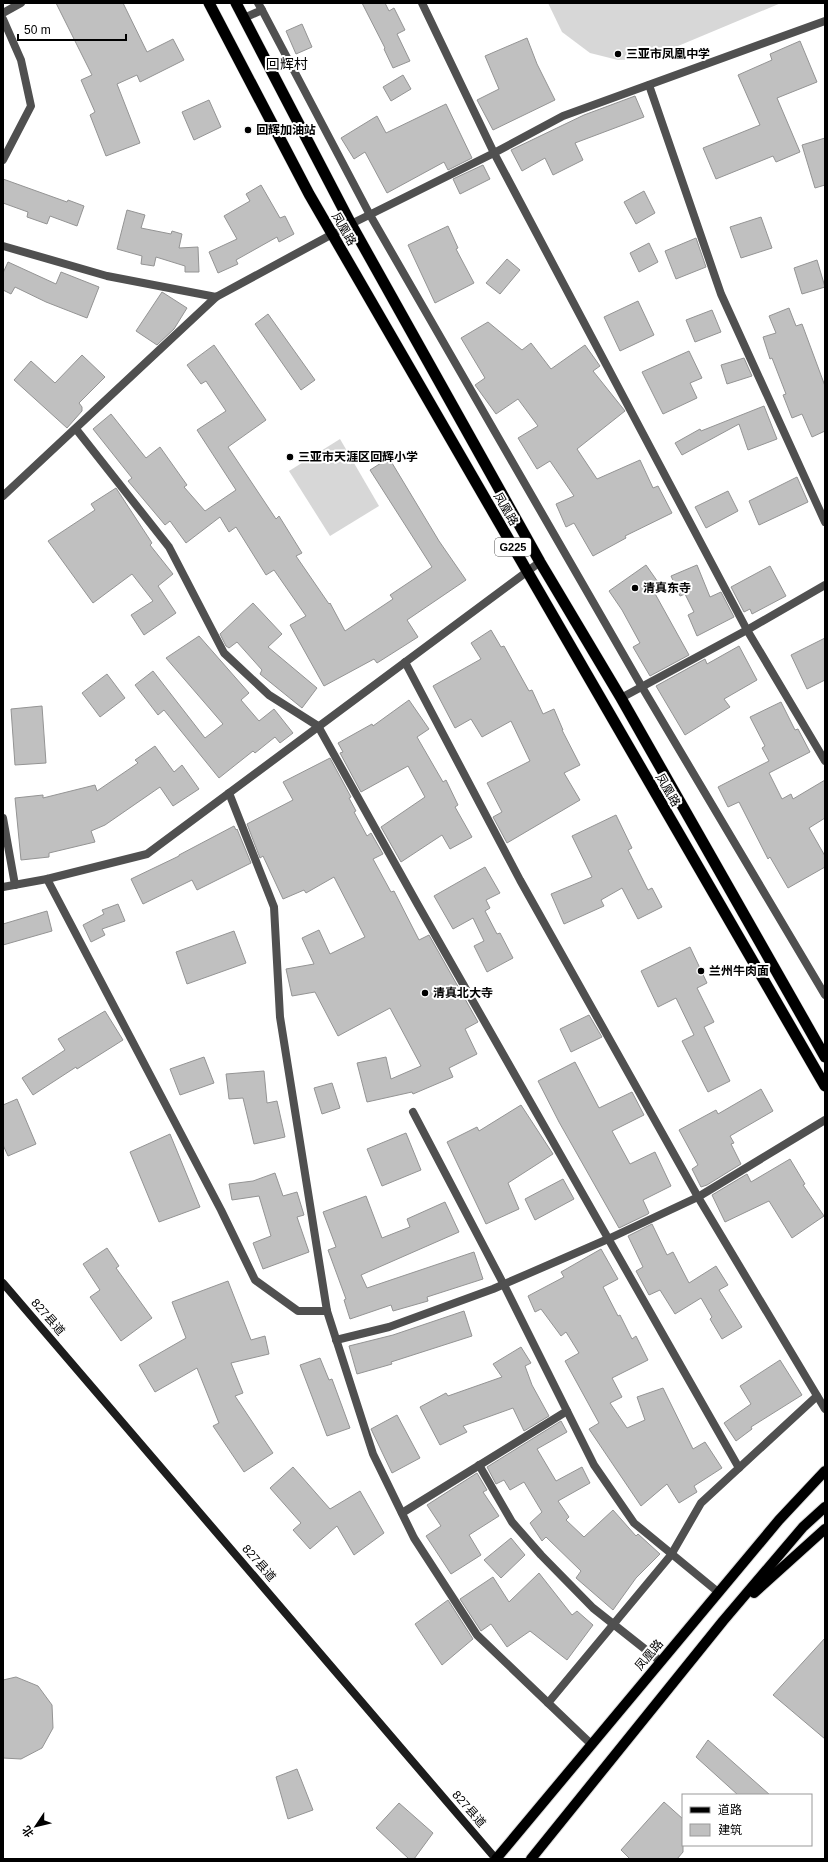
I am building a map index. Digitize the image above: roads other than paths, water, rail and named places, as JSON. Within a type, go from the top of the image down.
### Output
[{"type":"highway","name":"凤凰路","points":[[209,3],[309,194],[825,1086]]},
{"type":"highway","name":"凤凰路","points":[[236,3],[351,224],[540,562],[620,698],[825,1057]]},
{"type":"main road","name":"827县道","points":[[3,1283],[496,1859]]},
{"type":"main road","name":"凤凰路","points":[[496,1859],[779,1520],[825,1471]]},
{"type":"main road","points":[[531,1859],[723,1621],[803,1527],[825,1507]]},
{"type":"main road","points":[[723,1621],[825,1529]]},
{"type":"street","points":[[3,13],[21,3]]},
{"type":"street","points":[[422,3],[494,153],[747,630],[825,761]]},
{"type":"street","points":[[244,18],[260,7],[370,215],[642,687],[825,995]]},
{"type":"street","points":[[3,19],[21,60],[30,106],[3,160]]},
{"type":"street","points":[[3,496],[216,297],[351,224],[494,153],[563,116],[825,21]]},
{"type":"street","points":[[649,84],[721,294],[825,522]]},
{"type":"street","points":[[3,246],[107,276],[216,297]]},
{"type":"street","points":[[76,429],[169,547],[224,653],[269,695],[318,726],[739,1468]]},
{"type":"street","points":[[3,887],[47,879],[147,854],[540,562]]},
{"type":"street","points":[[620,698],[747,630],[825,585]]},
{"type":"street","points":[[405,662],[520,880],[698,1197],[825,1409]]},
{"type":"street","points":[[229,793],[274,907],[280,1017],[327,1311],[373,1454],[414,1538],[477,1635],[591,1744]]},
{"type":"street","points":[[3,818],[15,885]]},
{"type":"street","points":[[47,879],[222,1210],[255,1280],[298,1311],[327,1311]]},
{"type":"street","points":[[413,1112],[504,1285],[594,1465],[634,1523],[671,1555],[718,1592]]},
{"type":"street","points":[[336,1340],[389,1327],[504,1285],[608,1239],[698,1197],[825,1120]]},
{"type":"street","points":[[548,1703],[671,1555],[701,1503],[817,1396]]},
{"type":"street","points":[[402,1513],[567,1411]]},
{"type":"street","points":[[479,1465],[512,1522],[541,1555],[593,1608],[660,1661]]},
{"type":"place","name":"三亚市凤凰中学","points":[[618,54]]},
{"type":"place","name":"回辉加油站","points":[[248,130]]},
{"type":"place","name":"三亚市天涯区回辉小学","points":[[290,457]]},
{"type":"place","name":"清真东寺","points":[[635,588]]},
{"type":"place","name":"兰州牛肉面","points":[[701,971]]},
{"type":"place","name":"清真北大寺","points":[[425,993]]},
{"type":"district","name":"回辉村","points":[[287,64]]}]
